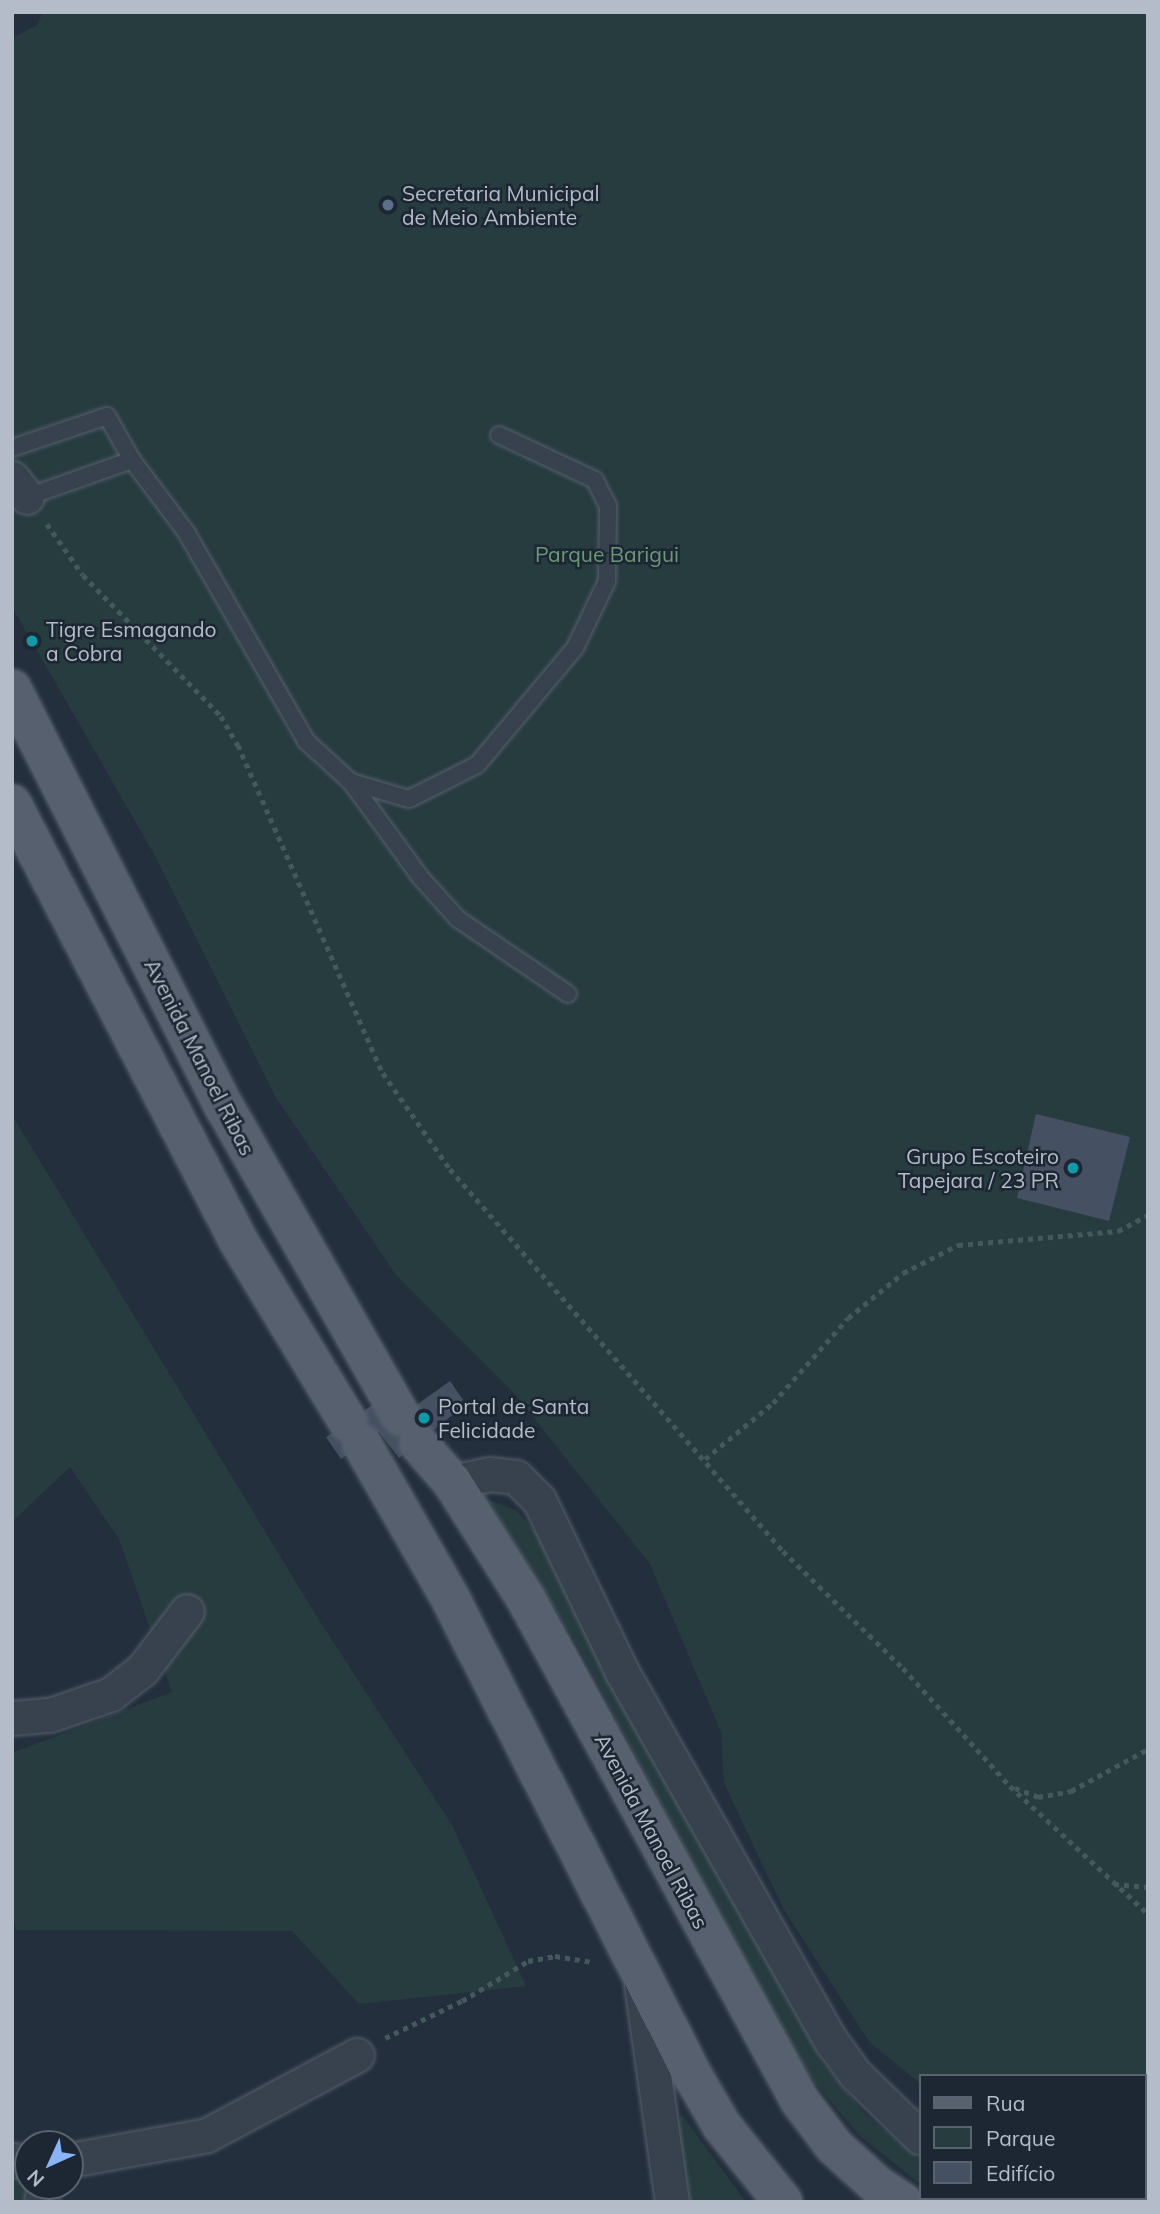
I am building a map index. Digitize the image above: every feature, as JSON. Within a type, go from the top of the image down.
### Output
[{"type":"main road","name":"Avenida Manoel Ribas","points":[[12,690],[225,1108],[410,1430],[452,1482],[556,1652],[800,2101],[834,2146],[878,2186],[903,2202]]},
{"type":"main road","points":[[12,804],[233,1231],[448,1594],[638,1968],[722,2126],[783,2202]]},
{"type":"street","points":[[452,1482],[489,1474],[516,1477],[539,1500],[622,1672],[831,2040],[855,2074],[918,2135]]},
{"type":"street","points":[[12,1718],[50,1715],[111,1694],[142,1670],[187,1611]]},
{"type":"street","points":[[638,1968],[672,2202]]},
{"type":"street","points":[[84,2157],[207,2135],[357,2054]]},
{"type":"lane","points":[[12,448],[107,416],[132,460],[186,532],[306,741],[351,782],[421,878],[458,919],[568,994]]},
{"type":"lane","points":[[351,782],[409,799],[477,765],[575,648],[607,581],[608,506],[595,480],[499,435]]},
{"type":"lane","points":[[20,488],[132,460]]},
{"type":"path","points":[[20,488],[83,575],[221,716],[238,745],[323,945],[383,1073],[450,1168],[783,1551],[903,1668],[1010,1786],[1148,1914]]},
{"type":"path","points":[[705,1459],[773,1403],[848,1318],[903,1273],[958,1245],[1118,1231],[1148,1215]]},
{"type":"path","points":[[1010,1786],[1038,1797],[1071,1791],[1148,1749]]},
{"type":"path","points":[[1114,1884],[1148,1887]]},
{"type":"path","points":[[357,2054],[528,1961],[555,1956],[638,1968]]},
{"type":"green space","name":"Parque Barigui","points":[[43,12],[1148,12],[1148,2202],[1106,2200],[1146,2200],[1146,2074],[918,2074],[918,2081],[870,2043],[784,1910],[724,1783],[721,1732],[650,1564],[515,1394],[396,1275],[275,1096],[154,854],[12,607],[12,38],[37,25]]},
{"type":"green space","points":[[12,1115],[317,1617],[452,1825],[526,1986],[359,2004],[292,1931],[16,1930],[12,1910],[12,1753],[172,1692],[119,1539],[70,1467],[12,1522]]},
{"type":"green space","points":[[487,1499],[516,1510],[539,1536],[823,2063],[865,2114],[918,2157],[918,2182],[860,2136],[815,2083],[781,2031],[578,1646]]},
{"type":"green space","points":[[682,2115],[746,2202],[690,2202],[676,2123]]},
{"type":"green space","points":[[12,2170],[14,2200],[32,2202],[12,2202]]},
{"type":"building","name":"Grupo Escoteiro Tapejara / 23 PR","points":[[1036,1114],[1130,1137],[1109,1221],[1017,1198]]},
{"type":"building","name":"Portal de Santa Felicidade","points":[[450,1381],[466,1404],[399,1458],[379,1432],[341,1459],[326,1437],[381,1399],[401,1416]]},
{"type":"place","name":"Secretaria Municipal de Meio Ambiente","points":[[388,205]]},
{"type":"place","name":"Tigre Esmagando a Cobra","points":[[32,641]]},
{"type":"place","name":"Grupo Escoteiro Tapejara / 23 PR","points":[[1073,1168]]},
{"type":"place","name":"Portal de Santa Felicidade","points":[[424,1418]]}]
